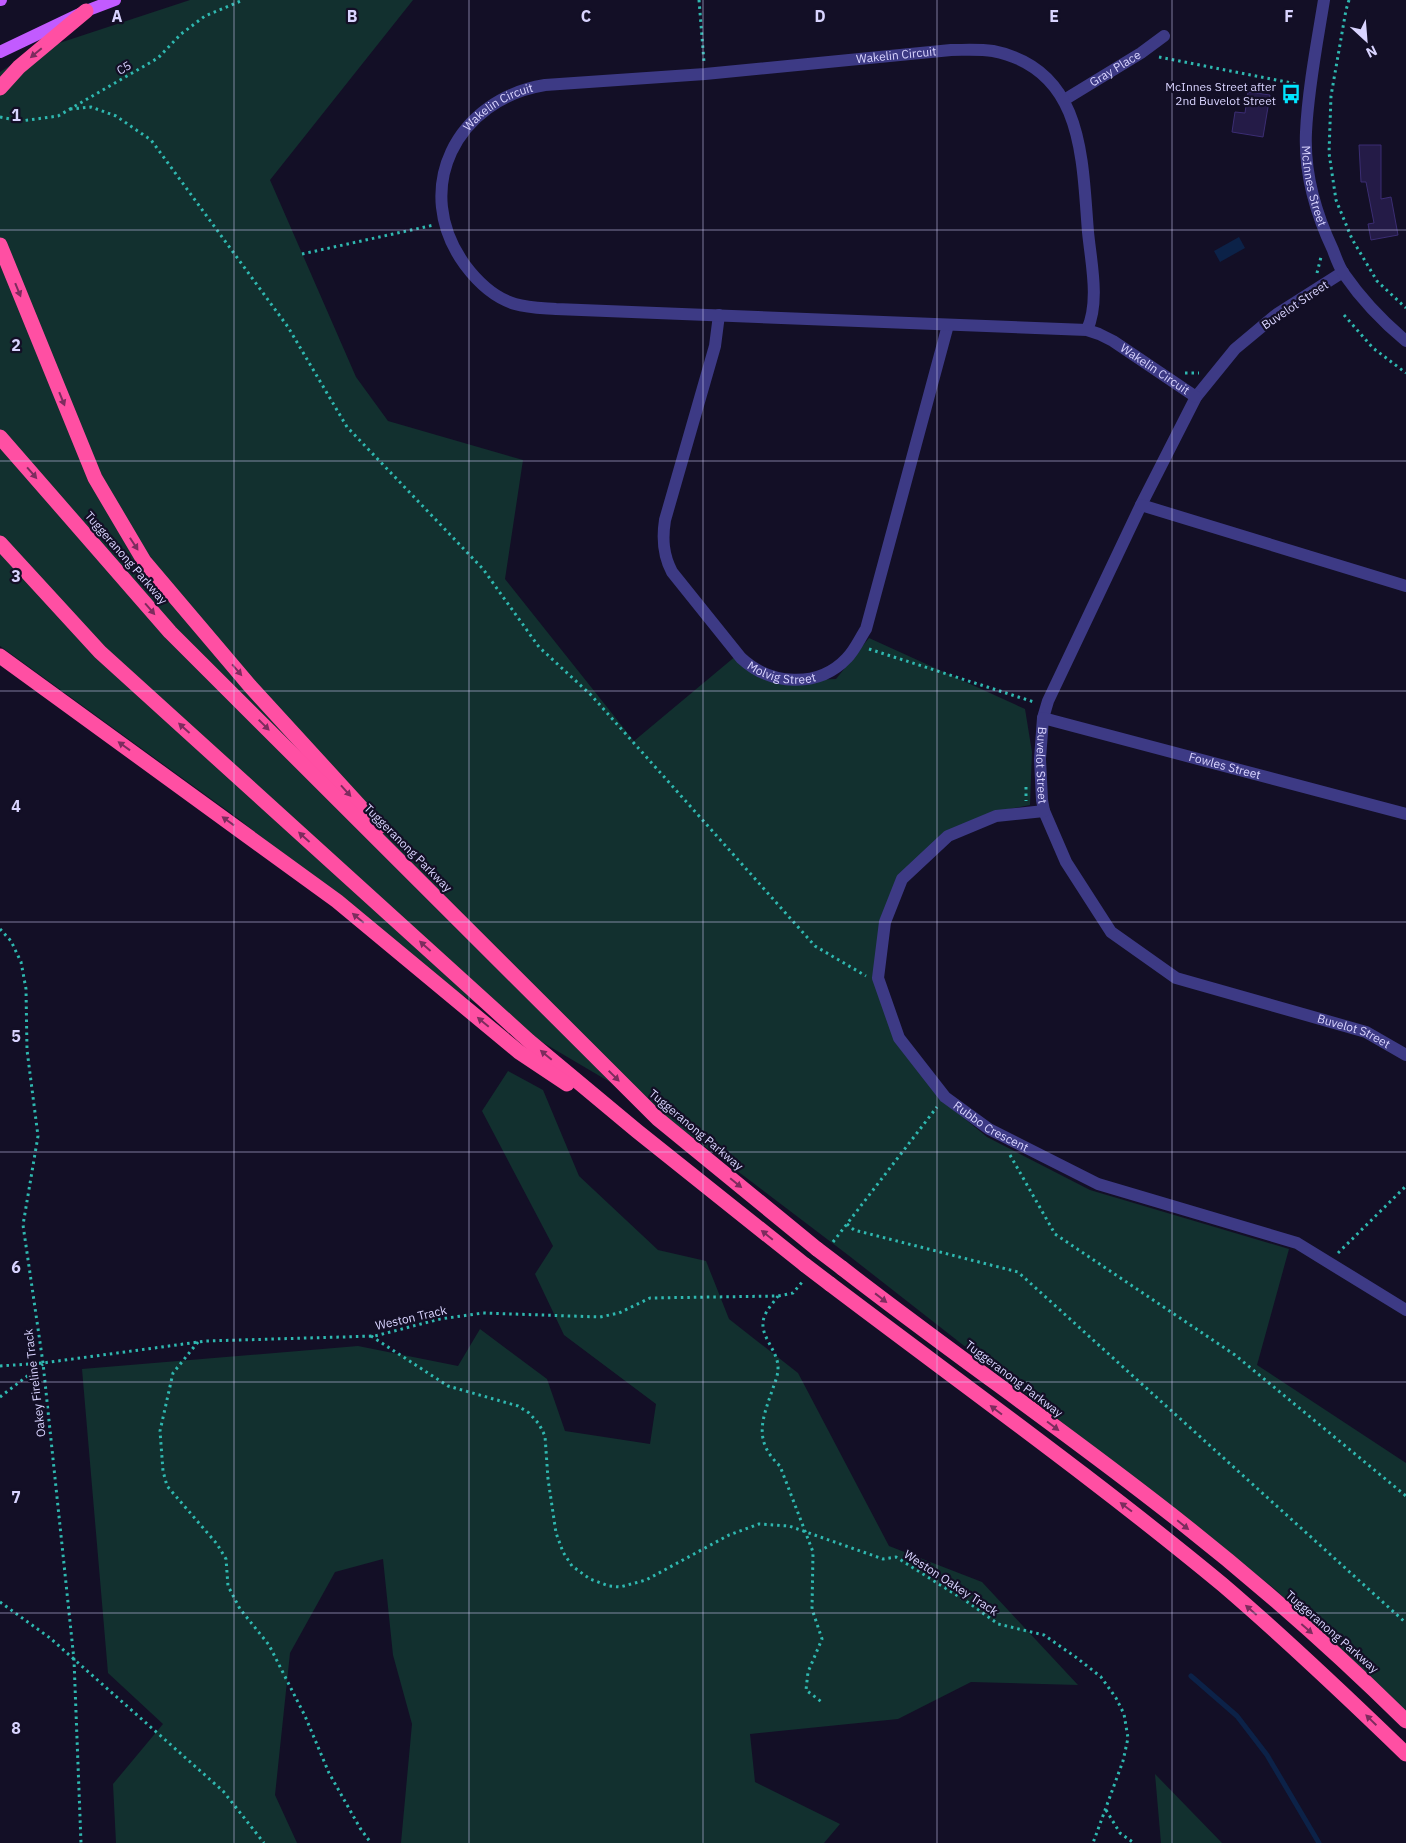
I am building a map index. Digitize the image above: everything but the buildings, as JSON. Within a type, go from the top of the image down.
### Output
[{"type":"highway","points":[[0,88],[19,67],[86,11]]},
{"type":"highway","points":[[0,245],[95,478],[144,561],[250,686],[518,979]]},
{"type":"highway","name":"Tuggeranong Parkway","points":[[0,436],[170,632],[658,1120],[823,1248],[842,1268],[903,1315],[1155,1502],[1303,1626],[1371,1686],[1406,1721]]},
{"type":"highway","points":[[0,543],[100,652],[529,1041],[805,1272],[830,1284],[1141,1519],[1223,1586],[1293,1647],[1406,1754]]},
{"type":"highway","points":[[0,656],[337,901],[519,1052],[637,1131]]},
{"type":"main road","points":[[0,52],[86,11],[115,0]]},
{"type":"street","name":"McInnes Street","points":[[1324,0],[1306,133],[1309,179],[1324,229],[1343,272],[1381,320],[1406,341]]},
{"type":"street","name":"Gray Place","points":[[1064,100],[1141,53],[1164,36]]},
{"type":"street","name":"Wakelin Circuit","points":[[1088,330],[1094,303],[1085,190],[1079,143],[1070,112],[1056,88],[1047,78],[1023,62],[994,52],[951,50],[705,68],[526,88],[509,95],[480,114],[467,127],[457,141],[444,172],[442,208],[445,226],[451,243],[469,271],[481,283],[514,303],[529,307],[556,309],[1088,330],[1113,341],[1196,397]]},
{"type":"street","name":"Buvelot Street","points":[[1343,272],[1277,314],[1234,349],[1196,397],[1040,699],[1038,714],[1042,800],[1044,811],[1066,862],[1111,932],[1176,978],[1366,1032],[1406,1055]]},
{"type":"street","name":"Molvig Street","points":[[719,315],[715,346],[665,520],[663,534],[666,561],[678,579],[741,658],[760,672],[783,680],[812,678],[827,673],[847,658],[866,628],[948,325]]},
{"type":"street","points":[[1141,505],[1406,586]]},
{"type":"street","name":"Fowles Street","points":[[1038,714],[1406,814]]},
{"type":"street","name":"Rubbo Crescent","points":[[1044,811],[996,816],[948,836],[902,879],[886,922],[878,978],[899,1038],[946,1097],[989,1129],[1002,1136],[1098,1184],[1297,1242],[1406,1310]]},
{"type":"path","name":"C5","points":[[0,117],[21,121],[58,116],[158,58],[181,34],[205,16],[244,0]]},
{"type":"path","points":[[695,64],[705,68],[699,0]]},
{"type":"path","points":[[1349,0],[1331,96],[1329,153],[1336,200],[1352,239],[1377,281],[1406,308]]},
{"type":"path","points":[[1141,53],[1311,87]]},
{"type":"path","points":[[1296,93],[1298,75]]},
{"type":"path","points":[[70,109],[90,107],[116,116],[151,140],[288,327],[347,427],[483,569],[539,647],[591,695],[815,946],[880,984]]},
{"type":"path","points":[[302,254],[436,224],[433,218]]},
{"type":"path","points":[[1312,278],[1318,272],[1321,257],[1318,249]]},
{"type":"path","points":[[1344,315],[1374,348],[1406,374]]},
{"type":"path","points":[[1178,373],[1198,374],[1203,369]]},
{"type":"path","points":[[856,646],[1040,699],[1038,714]]},
{"type":"path","points":[[1026,780],[1025,798],[1029,812]]},
{"type":"path","name":"Oakey Fireline Track","points":[[0,930],[10,941],[21,962],[26,989],[27,1050],[38,1136],[23,1225],[43,1364],[74,1660],[81,1843]]},
{"type":"path","points":[[823,1248],[846,1224],[946,1097]]},
{"type":"path","points":[[1002,1136],[1015,1166],[1055,1234],[1235,1355],[1406,1496]]},
{"type":"path","points":[[1328,1262],[1406,1186]]},
{"type":"path","points":[[846,1224],[854,1230],[1018,1272],[1406,1623]]},
{"type":"path","name":"Weston Track","points":[[0,1366],[43,1364],[198,1342],[371,1336],[440,1319],[483,1313],[600,1317],[619,1313],[650,1298],[778,1296],[793,1293],[805,1272]]},
{"type":"path","points":[[778,1296],[765,1314],[762,1324],[764,1334],[778,1360],[778,1371],[762,1422],[762,1437],[773,1459],[780,1466],[813,1552],[812,1609],[822,1640],[808,1672],[806,1690],[823,1703]]},
{"type":"path","name":"Weston Oakey Track","points":[[371,1336],[448,1386],[518,1406],[529,1413],[539,1424],[545,1436],[548,1479],[556,1533],[563,1552],[572,1566],[590,1579],[609,1586],[620,1587],[646,1580],[729,1535],[759,1524],[789,1526],[883,1559],[896,1557],[969,1603],[998,1624],[1044,1636],[1077,1658],[1101,1677],[1116,1698],[1124,1714],[1128,1738],[1123,1760],[1093,1843]]},
{"type":"path","points":[[198,1342],[173,1373],[170,1383],[160,1430],[163,1471],[167,1486],[217,1544],[226,1559],[228,1586],[240,1609],[269,1645],[305,1716],[329,1773],[360,1828],[371,1843]]},
{"type":"path","points":[[0,1397],[43,1364]]},
{"type":"path","points":[[0,1602],[50,1638],[223,1791],[264,1843]]},
{"type":"path","points":[[1106,1809],[1120,1833],[1134,1843]]},
{"type":"green space","points":[[190,0],[413,0],[270,180],[356,377],[388,421],[523,460],[505,579],[634,741],[737,655],[758,677],[791,681],[836,679],[869,638],[1025,709],[1032,752],[1030,805],[994,812],[898,877],[874,979],[896,1039],[942,1100],[987,1137],[1090,1190],[1289,1249],[1257,1365],[1406,1463],[1406,1720],[1276,1590],[848,1255],[654,1108],[462,995],[236,817],[0,646],[0,72],[29,53]]},
{"type":"green space","points":[[508,1071],[543,1090],[579,1176],[658,1250],[706,1261],[729,1319],[798,1373],[889,1546],[982,1582],[1078,1685],[971,1682],[898,1719],[750,1734],[755,1782],[840,1824],[824,1843],[401,1843],[412,1724],[393,1655],[383,1559],[335,1572],[290,1653],[275,1795],[297,1843],[116,1843],[113,1784],[163,1724],[108,1673],[82,1369],[358,1346],[458,1366],[480,1329],[547,1379],[565,1431],[650,1444],[656,1404],[564,1335],[535,1274],[553,1246],[482,1111]]},
{"type":"green space","points":[[1155,1774],[1222,1843],[1161,1843]]},
{"type":"water","points":[[1239,237],[1245,248],[1220,262],[1214,251]]},
{"type":"waterway","points":[[1191,1676],[1237,1716],[1267,1755],[1319,1843]]},
{"type":"place","name":"McInnes Street after 2nd Buvelot Street","points":[[1291,94]]}]
